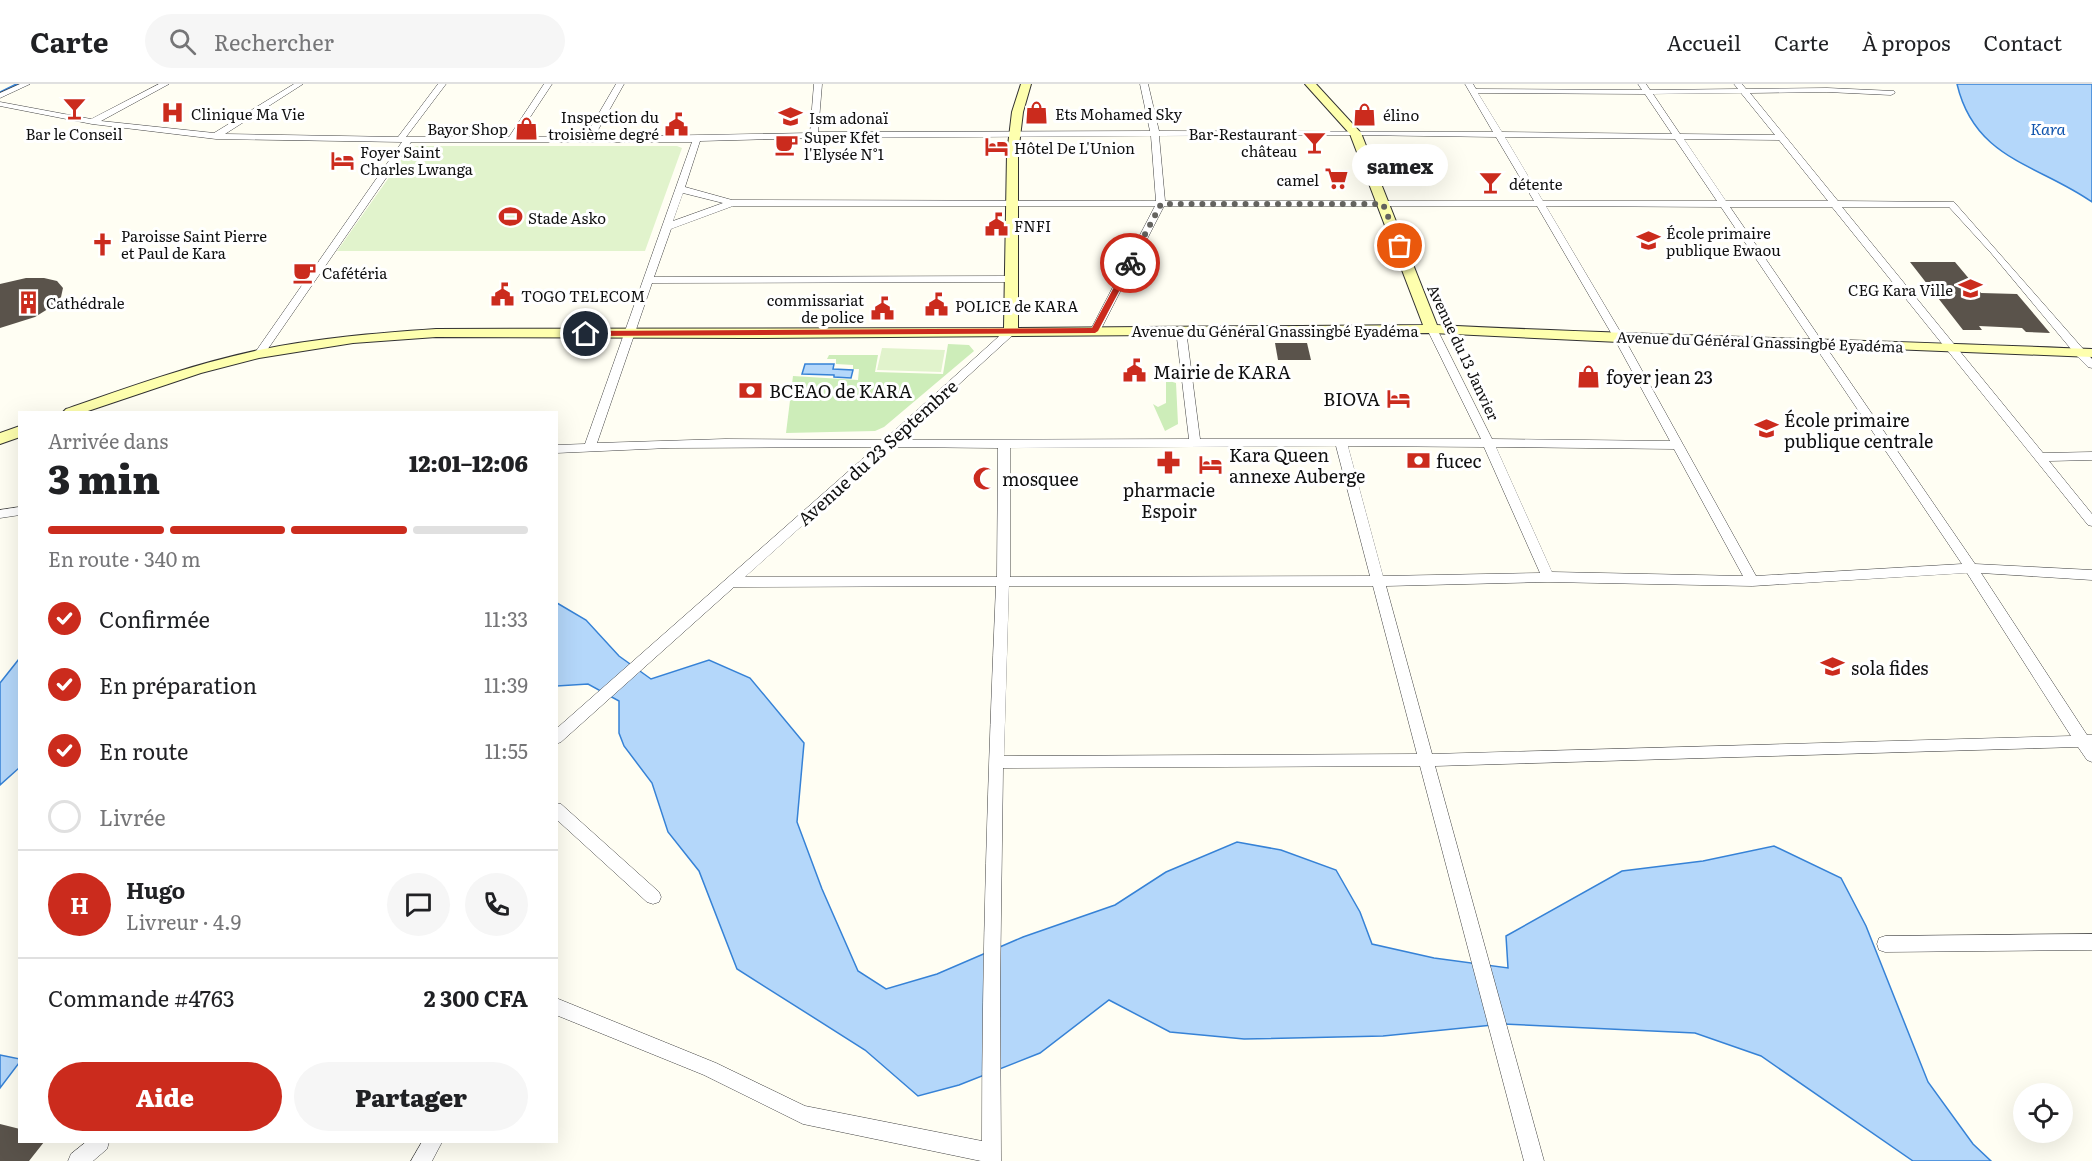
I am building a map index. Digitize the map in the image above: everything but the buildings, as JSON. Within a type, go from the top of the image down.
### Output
[{"type":"main road","points":[[1011,331],[1009,279],[1012,135],[1017,106],[1026,84]]},
{"type":"main road","name":"Avenue du 13 Janvier","points":[[1310,84],[1355,133],[1432,329]]},
{"type":"main road","name":"Avenue du Général Gnassingbé Eyadéma","points":[[74,411],[196,370],[259,354],[394,335],[1432,329],[1619,338],[1817,342],[2084,353]]},
{"type":"main road","points":[[0,439],[18,432]]},
{"type":"street","points":[[0,96],[26,84]]},
{"type":"street","points":[[92,122],[165,84]]},
{"type":"street","points":[[216,136],[299,84]]},
{"type":"street","points":[[259,354],[442,84]]},
{"type":"street","points":[[512,139],[548,84]]},
{"type":"street","points":[[589,138],[620,84]]},
{"type":"street","points":[[814,135],[818,84]]},
{"type":"street","points":[[1095,331],[1161,204],[1155,134],[1144,84]]},
{"type":"street","points":[[1471,87],[1740,87],[1891,93]]},
{"type":"street","points":[[1471,87],[1619,338],[1752,581]]},
{"type":"street","points":[[1740,87],[2092,522]]},
{"type":"street","points":[[1644,88],[1679,136],[1971,568],[2087,741],[2092,756]]},
{"type":"street","points":[[0,104],[92,122],[216,136],[404,140],[814,135],[1355,133],[1782,138]]},
{"type":"street","points":[[590,447],[697,138]]},
{"type":"street","points":[[680,189],[732,203],[1951,204],[1995,251],[2092,365]]},
{"type":"street","points":[[666,227],[732,203]]},
{"type":"street","points":[[649,280],[1009,279]]},
{"type":"street","name":"Avenue du 13 Janvier","points":[[1432,329],[1488,442],[1548,577]]},
{"type":"street","points":[[1181,330],[1195,442]]},
{"type":"street","name":"Avenue du 23 Septembre","points":[[558,736],[891,442],[1011,331]]},
{"type":"street","points":[[558,449],[891,442],[1004,444],[1488,442],[1677,445]]},
{"type":"street","points":[[1341,443],[1534,1161]]},
{"type":"street","points":[[558,1007],[710,1069],[803,1115],[992,1157],[991,989],[1003,583],[1004,444]]},
{"type":"street","points":[[2040,457],[2092,456]]},
{"type":"street","points":[[0,514],[18,511]]},
{"type":"street","points":[[730,582],[1378,581],[1548,577],[1752,581],[1971,568],[2092,575]]},
{"type":"street","points":[[996,762],[1427,760],[2087,741]]},
{"type":"street","points":[[558,811],[653,897]]},
{"type":"street","points":[[1885,944],[2092,942]]},
{"type":"street","points":[[78,1161],[99,1143]]},
{"type":"street","points":[[421,1161],[432,1143]]},
{"type":"green space","name":"Stade Asko","points":[[417,146],[677,146],[682,148],[645,251],[337,251],[409,149]]},
{"type":"green space","points":[[948,344],[969,345],[974,351],[884,427],[875,431],[786,433],[793,376],[858,380],[859,369],[853,369],[853,365],[836,364],[836,359],[827,359],[829,355],[878,355],[875,372],[943,374]]},
{"type":"green space","points":[[882,348],[945,350],[941,372],[877,370]]},
{"type":"green space","points":[[1166,380],[1176,383],[1178,424],[1165,431],[1153,404],[1158,407],[1166,403]]},
{"type":"water","name":"Kara","points":[[1957,84],[2092,84],[2092,202],[1993,145],[1978,129],[1966,109]]},
{"type":"water","points":[[805,364],[834,364],[833,369],[853,370],[851,378],[802,374]]},
{"type":"water","points":[[558,604],[586,620],[619,656],[651,679],[709,660],[750,678],[804,743],[797,822],[822,889],[858,971],[886,989],[937,974],[1023,937],[1115,905],[1166,872],[1237,842],[1281,850],[1336,870],[1360,912],[1372,944],[1434,958],[1508,968],[1506,936],[1622,871],[1703,861],[1774,846],[1841,878],[1866,926],[1928,1082],[1973,1144],[1991,1161],[1913,1161],[1761,1056],[1695,1033],[1503,1024],[1383,1036],[1244,1039],[1170,1032],[1109,1000],[1040,1053],[959,1085],[918,1096],[865,1050],[737,969],[699,871],[668,832],[652,783],[624,746],[619,733],[619,701],[588,684],[558,686]]},
{"type":"water","points":[[18,660],[18,769],[0,785],[0,683]]},
{"type":"water","points":[[0,1055],[18,1059],[18,1064],[0,1088]]},
{"type":"waterway","points":[[0,93],[18,84]]},
{"type":"way so far","points":[[1130,263],[1161,204],[1383,204],[1400,246]]},
{"type":"place","name":"Bar le Conseil","points":[[74,109]]},
{"type":"place","name":"Clinique Ma Vie","points":[[173,113]]},
{"type":"place","name":"Ets Mohamed Sky","points":[[1037,113]]},
{"type":"place","name":"élino","points":[[1365,114]]},
{"type":"place","name":"Ism adonaï","points":[[791,117]]},
{"type":"place","name":"Inspection du troisième degré","points":[[677,125]]},
{"type":"place","name":"Bayor Shop","points":[[526,128]]},
{"type":"place","name":"Bar-Restaurant château","points":[[1315,142]]},
{"type":"place","name":"Super Kfet l'Elysée N°1","points":[[786,145]]},
{"type":"place","name":"Hôtel De L'Union","points":[[996,147]]},
{"type":"place","name":"Foyer Saint Charles Lwanga","points":[[342,160]]},
{"type":"place","name":"camel","points":[[1337,179]]},
{"type":"place","name":"détente","points":[[1491,183]]},
{"type":"place","name":"Stade Asko","points":[[510,217]]},
{"type":"place","name":"FNFI","points":[[996,225]]},
{"type":"place","name":"École primaire publique Ewaou","points":[[1648,241]]},
{"type":"place","name":"Paroisse Saint Pierre et Paul de Kara","points":[[103,244]]},
{"type":"place","name":"samex","points":[[1400,246]]},
{"type":"place","name":"Cafétéria","points":[[304,272]]},
{"type":"place","name":"CEG Kara Ville","points":[[1971,289]]},
{"type":"place","name":"TOGO TELECOM","points":[[503,295]]},
{"type":"place","name":"Cathédrale","points":[[28,302]]},
{"type":"place","name":"POLICE de KARA","points":[[937,305]]},
{"type":"place","name":"commissariat de police","points":[[882,308]]},
{"type":"place","name":"Mairie de KARA","points":[[1135,371]]},
{"type":"place","name":"foyer jean 23","points":[[1588,376]]},
{"type":"place","name":"BCEAO de KARA","points":[[751,390]]},
{"type":"place","name":"BIOVA","points":[[1398,398]]},
{"type":"place","name":"École primaire publique centrale","points":[[1766,429]]},
{"type":"place","name":"fucec","points":[[1418,460]]},
{"type":"place","name":"pharmacie Espoir","points":[[1169,463]]},
{"type":"place","name":"Kara Queen annexe Auberge","points":[[1211,464]]},
{"type":"place","name":"mosquee","points":[[984,478]]},
{"type":"place","name":"sola fides","points":[[1833,667]]},
{"type":"route","points":[[586,334],[1095,331],[1130,263]]}]
